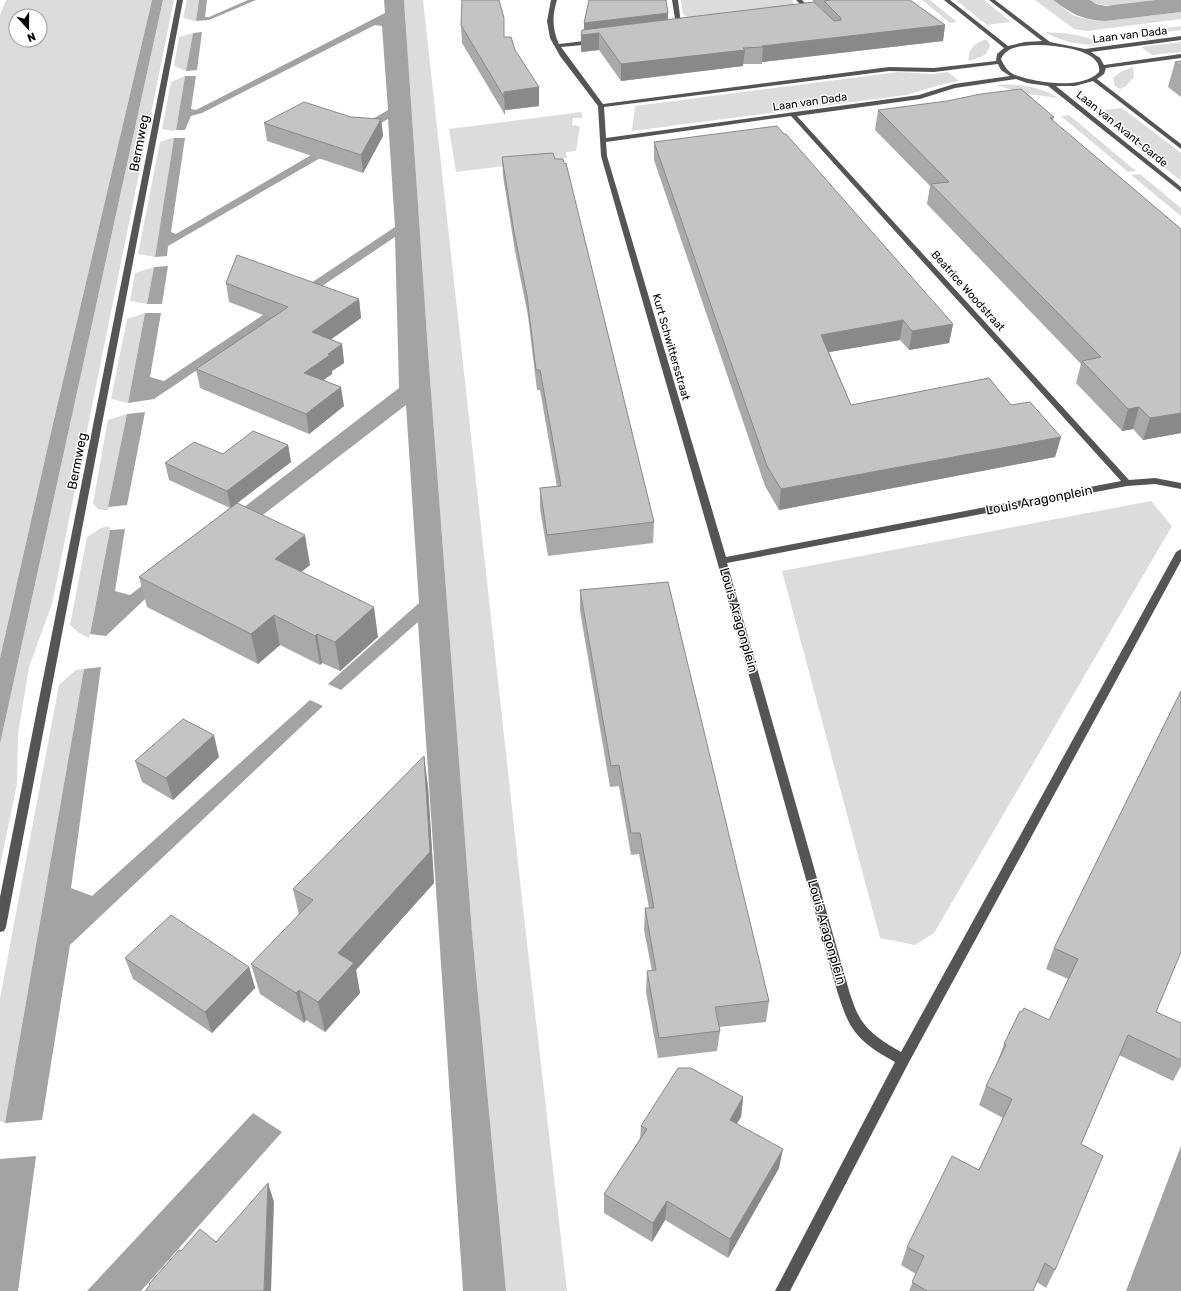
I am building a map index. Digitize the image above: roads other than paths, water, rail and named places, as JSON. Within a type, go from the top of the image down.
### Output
[{"type":"street","name":"Bermweg","points":[[0,927],[180,0]]},
{"type":"street","points":[[554,0],[550,11],[551,33],[557,46],[601,106]]},
{"type":"street","points":[[675,0],[680,31]]},
{"type":"street","points":[[799,0],[820,20]]},
{"type":"street","points":[[947,0],[1008,49]]},
{"type":"street","points":[[992,0],[1048,43]]},
{"type":"street","points":[[806,16],[814,15]]},
{"type":"street","points":[[672,32],[688,30]]},
{"type":"street","name":"Laan van Dada","points":[[1082,51],[1181,38]]},
{"type":"street","points":[[557,46],[603,41]]},
{"type":"street","points":[[1048,43],[1063,45],[1082,51],[1096,58],[1103,67],[1100,75],[1094,79],[1075,84],[1050,85],[1018,77],[1005,70],[999,62],[999,57],[1008,49],[1022,44],[1048,43]]},
{"type":"street","points":[[1103,67],[1181,56]]},
{"type":"street","name":"Laan van Dada","points":[[601,106],[889,69],[934,70],[999,62]]},
{"type":"street","name":"Laan van Dada","points":[[604,140],[920,97],[954,86],[1018,77]]},
{"type":"street","name":"Laan van Avant-Garde","points":[[1094,79],[1181,148]]},
{"type":"street","name":"Laan van Avant-Garde","points":[[1050,85],[1181,190]]},
{"type":"street","name":"Kurt Schwittersstraat","points":[[601,106],[604,156],[722,560]]},
{"type":"street","name":"Beatrice Woodstraat","points":[[793,115],[1127,483]]},
{"type":"street","name":"Louis Aragonplein","points":[[903,1060],[873,1042],[864,1033],[856,1022],[844,994],[722,560],[1127,483],[1155,481],[1181,486]]},
{"type":"street","points":[[782,1291],[903,1060],[1181,552]]}]
